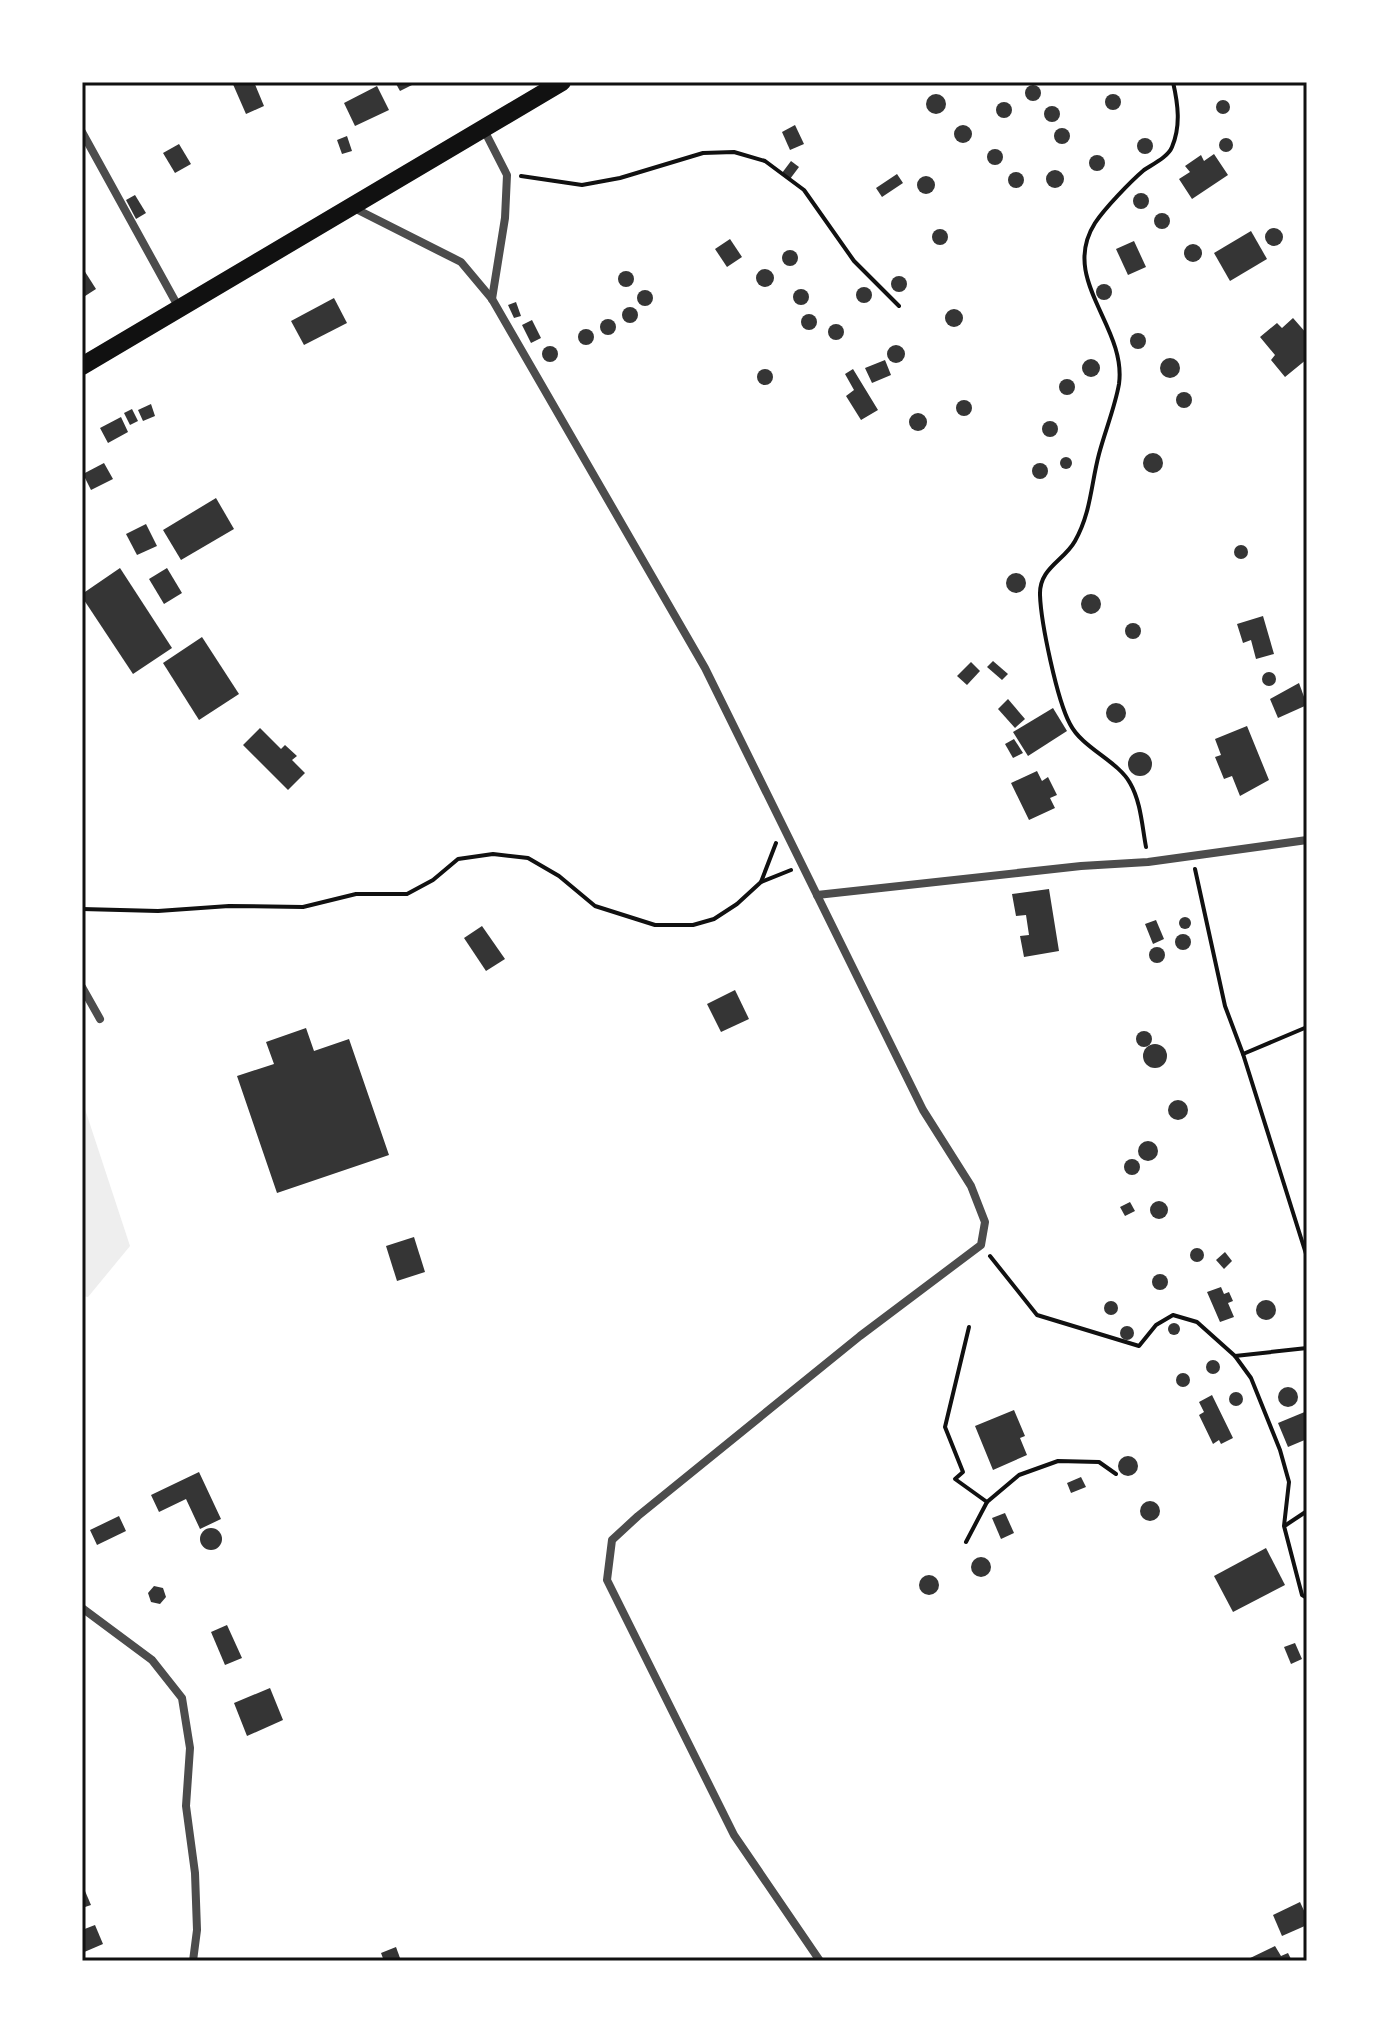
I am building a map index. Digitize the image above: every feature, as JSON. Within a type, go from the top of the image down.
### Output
[{"type":"main road","points":[[82,366],[562,82]]},
{"type":"street","points":[[484,130],[507,175],[505,218],[492,299]]},
{"type":"street","points":[[82,132],[179,308]]},
{"type":"street","points":[[349,206],[461,262],[492,299],[686,632],[740,735],[801,866],[923,1110],[971,1186],[985,1222],[981,1245],[860,1336],[612,1540],[607,1580],[621,1609],[734,1835],[820,1961]]},
{"type":"street","points":[[817,895],[1081,866],[1148,862],[1307,840]]},
{"type":"street","points":[[82,987],[100,1019]]},
{"type":"street","points":[[82,1608],[152,1660],[182,1698],[190,1748],[186,1806],[195,1873],[197,1930],[193,1961]]},
{"type":"path","points":[[1148,862],[1139,805],[1129,781],[1070,726],[1059,694],[1040,591],[1046,572],[1074,544],[1089,511],[1098,457],[1119,383],[1117,356],[1106,323],[1086,283],[1083,252],[1095,223],[1142,172],[1171,150],[1178,122],[1173,82]]},
{"type":"path","points":[[507,175],[582,185],[620,178],[703,153],[734,152],[765,161],[804,190],[854,261],[899,306]]},
{"type":"path","points":[[761,882],[783,829]]},
{"type":"path","points":[[82,909],[158,911],[229,906],[303,907],[356,894],[407,894],[433,880],[458,859],[493,854],[528,858],[559,876],[595,906],[655,925],[693,925],[714,919],[737,904],[761,882],[801,866]]},
{"type":"path","points":[[1193,855],[1225,1006],[1307,1257]]},
{"type":"path","points":[[1243,1054],[1307,1027]]},
{"type":"path","points":[[981,1245],[1037,1315],[1139,1346],[1156,1325],[1173,1315],[1197,1322],[1235,1356],[1251,1378],[1286,1471],[1289,1482],[1284,1526],[1302,1595],[1307,1598]]},
{"type":"path","points":[[969,1327],[945,1427],[963,1472],[955,1479],[987,1502]]},
{"type":"path","points":[[1235,1356],[1307,1348]]},
{"type":"path","points":[[966,1542],[987,1502],[1019,1475],[1058,1461],[1099,1462],[1116,1474]]},
{"type":"path","points":[[1284,1526],[1307,1511]]},
{"type":"shaded area","points":[[82,1100],[130,1246],[88,1297],[82,1296]]},
{"type":"building","points":[[232,82],[254,82],[264,106],[246,114]]},
{"type":"building","points":[[395,82],[418,82],[400,91]]},
{"type":"building","points":[[1033,85],[1039,87],[1039,99],[1033,101],[1027,99],[1025,93],[1027,87]]},
{"type":"building","points":[[377,86],[389,110],[355,126],[344,103]]},
{"type":"building","points":[[936,94],[943,97],[946,104],[943,111],[936,114],[929,111],[926,104],[929,97]]},
{"type":"building","points":[[1113,94],[1119,96],[1119,108],[1113,110],[1107,108],[1105,102],[1107,96]]},
{"type":"building","points":[[1223,100],[1230,107],[1223,114],[1216,107]]},
{"type":"building","points":[[1004,102],[1010,104],[1010,116],[1004,118],[998,116],[996,110],[998,104]]},
{"type":"building","points":[[1052,106],[1058,108],[1058,120],[1052,122],[1046,120],[1044,114],[1046,108]]},
{"type":"building","points":[[795,125],[804,144],[790,150],[782,132]]},
{"type":"building","points":[[959,125],[967,125],[972,134],[970,141],[959,143],[954,138],[954,130]]},
{"type":"building","points":[[1062,128],[1068,130],[1068,142],[1062,144],[1056,142],[1054,136],[1056,130]]},
{"type":"building","points":[[347,136],[352,151],[342,154],[337,140]]},
{"type":"building","points":[[1145,138],[1151,140],[1151,152],[1145,154],[1139,152],[1137,146],[1139,140]]},
{"type":"building","points":[[1226,138],[1233,145],[1226,152],[1219,145]]},
{"type":"building","points":[[179,144],[191,164],[175,173],[163,153]]},
{"type":"building","points":[[995,149],[1001,151],[1001,163],[995,165],[989,163],[987,157],[989,151]]},
{"type":"building","points":[[1214,154],[1228,175],[1192,199],[1179,179],[1190,172],[1185,166],[1201,155],[1204,161]]},
{"type":"building","points":[[1097,155],[1103,157],[1103,169],[1097,171],[1091,169],[1089,163],[1091,157]]},
{"type":"building","points":[[791,161],[799,167],[790,179],[782,173]]},
{"type":"building","points":[[1051,170],[1059,170],[1064,179],[1062,186],[1051,188],[1046,183],[1046,175]]},
{"type":"building","points":[[1016,172],[1022,174],[1022,186],[1016,188],[1010,186],[1008,180],[1010,174]]},
{"type":"building","points":[[897,174],[903,183],[882,197],[876,188]]},
{"type":"building","points":[[926,176],[935,185],[926,194],[917,185]]},
{"type":"building","points":[[1141,193],[1147,195],[1147,207],[1141,209],[1135,207],[1133,201],[1135,195]]},
{"type":"building","points":[[135,195],[146,213],[136,219],[126,200]]},
{"type":"building","points":[[1162,213],[1168,215],[1168,227],[1162,229],[1156,227],[1154,221],[1156,215]]},
{"type":"building","points":[[1270,228],[1278,228],[1283,237],[1281,244],[1270,246],[1265,241],[1265,233]]},
{"type":"building","points":[[940,229],[946,231],[946,243],[940,245],[934,243],[932,237],[934,231]]},
{"type":"building","points":[[1251,231],[1267,259],[1230,281],[1214,253]]},
{"type":"building","points":[[730,239],[742,257],[727,267],[715,249]]},
{"type":"building","points":[[1134,241],[1146,267],[1128,275],[1116,249]]},
{"type":"building","points":[[1189,244],[1197,244],[1202,253],[1200,260],[1189,262],[1184,257],[1184,249]]},
{"type":"building","points":[[790,250],[796,252],[796,264],[790,266],[784,264],[782,258],[784,252]]},
{"type":"building","points":[[82,267],[96,289],[82,298]]},
{"type":"building","points":[[765,269],[774,278],[765,287],[756,278]]},
{"type":"building","points":[[626,271],[632,273],[632,285],[626,287],[620,285],[618,279],[620,273]]},
{"type":"building","points":[[899,276],[905,278],[905,290],[899,292],[893,290],[891,284],[893,278]]},
{"type":"building","points":[[1101,284],[1107,284],[1112,292],[1110,298],[1101,300],[1096,295],[1096,289]]},
{"type":"building","points":[[864,287],[870,289],[870,301],[864,303],[858,301],[856,295],[858,289]]},
{"type":"building","points":[[801,289],[807,291],[807,303],[801,305],[795,303],[793,297],[795,291]]},
{"type":"building","points":[[645,290],[651,292],[651,304],[645,306],[639,304],[637,298],[639,292]]},
{"type":"building","points":[[334,298],[347,323],[304,345],[291,321]]},
{"type":"building","points":[[516,302],[521,316],[514,318],[508,305]]},
{"type":"building","points":[[630,307],[636,309],[636,321],[630,323],[624,321],[622,315],[624,309]]},
{"type":"building","points":[[954,309],[963,318],[954,327],[945,318]]},
{"type":"building","points":[[809,314],[815,316],[815,328],[809,330],[803,328],[801,322],[803,316]]},
{"type":"building","points":[[1293,318],[1307,334],[1307,359],[1285,377],[1271,360],[1275,355],[1260,337],[1277,323],[1282,328]]},
{"type":"building","points":[[608,319],[614,321],[614,333],[608,335],[602,333],[600,327],[602,321]]},
{"type":"building","points":[[532,320],[541,338],[531,343],[522,325]]},
{"type":"building","points":[[836,324],[842,326],[842,338],[836,340],[830,338],[828,332],[830,326]]},
{"type":"building","points":[[586,329],[592,331],[592,343],[586,345],[580,343],[578,337],[580,331]]},
{"type":"building","points":[[1135,333],[1141,333],[1146,341],[1144,347],[1135,349],[1130,344],[1130,338]]},
{"type":"building","points":[[896,345],[905,354],[896,363],[887,354]]},
{"type":"building","points":[[550,346],[556,348],[556,360],[550,362],[544,360],[542,354],[544,348]]},
{"type":"building","points":[[1170,358],[1177,361],[1180,368],[1177,375],[1170,378],[1163,375],[1160,368],[1163,361]]},
{"type":"building","points":[[1091,359],[1100,368],[1091,377],[1082,368]]},
{"type":"building","points":[[885,360],[891,375],[872,383],[865,368]]},
{"type":"building","points":[[765,369],[771,371],[771,383],[765,385],[759,383],[757,377],[759,371]]},
{"type":"building","points":[[853,369],[878,410],[861,420],[846,396],[854,390],[845,374]]},
{"type":"building","points":[[1064,379],[1070,379],[1075,387],[1073,393],[1064,395],[1059,390],[1059,384]]},
{"type":"building","points":[[1181,392],[1187,392],[1192,400],[1190,406],[1181,408],[1176,403],[1176,397]]},
{"type":"building","points":[[964,400],[970,402],[970,414],[964,416],[958,414],[956,408],[958,402]]},
{"type":"building","points":[[151,404],[155,416],[143,421],[138,410]]},
{"type":"building","points":[[132,409],[138,421],[130,425],[124,413]]},
{"type":"building","points":[[918,413],[927,422],[918,431],[909,422]]},
{"type":"building","points":[[121,417],[128,432],[108,443],[100,428]]},
{"type":"building","points":[[1047,421],[1053,421],[1058,429],[1056,435],[1047,437],[1042,432],[1042,426]]},
{"type":"building","points":[[1153,453],[1160,456],[1163,463],[1160,470],[1153,473],[1146,470],[1143,463],[1146,456]]},
{"type":"building","points":[[1066,457],[1072,463],[1066,469],[1060,463]]},
{"type":"building","points":[[104,463],[113,479],[91,490],[83,474]]},
{"type":"building","points":[[1037,463],[1043,463],[1048,471],[1046,477],[1037,479],[1032,474],[1032,468]]},
{"type":"building","points":[[216,498],[234,529],[181,560],[163,530]]},
{"type":"building","points":[[146,524],[157,546],[137,555],[126,534]]},
{"type":"building","points":[[1241,545],[1248,552],[1241,559],[1234,552]]},
{"type":"building","points":[[120,568],[172,648],[133,674],[82,597]]},
{"type":"building","points":[[167,568],[182,593],[164,604],[149,579]]},
{"type":"building","points":[[1016,573],[1023,576],[1026,583],[1023,590],[1016,593],[1009,590],[1006,583],[1009,576]]},
{"type":"building","points":[[1091,594],[1098,597],[1101,604],[1098,611],[1091,614],[1084,611],[1081,604],[1084,597]]},
{"type":"building","points":[[1263,616],[1274,654],[1256,659],[1251,640],[1243,643],[1237,624]]},
{"type":"building","points":[[1130,623],[1136,623],[1141,631],[1139,637],[1130,639],[1125,634],[1125,628]]},
{"type":"building","points":[[202,637],[239,694],[199,720],[163,663]]},
{"type":"building","points":[[993,661],[1008,674],[1002,680],[987,667]]},
{"type":"building","points":[[971,662],[980,671],[967,685],[957,676]]},
{"type":"building","points":[[1269,672],[1276,679],[1269,686],[1262,679]]},
{"type":"building","points":[[1299,683],[1307,705],[1278,718],[1270,699]]},
{"type":"building","points":[[1008,699],[1025,719],[1015,728],[998,709]]},
{"type":"building","points":[[1116,703],[1123,706],[1126,713],[1123,720],[1116,723],[1109,720],[1106,713],[1109,706]]},
{"type":"building","points":[[1053,708],[1067,731],[1028,756],[1013,732]]},
{"type":"building","points":[[1247,726],[1269,780],[1240,796],[1232,776],[1224,779],[1215,757],[1221,755],[1215,739]]},
{"type":"building","points":[[260,728],[281,749],[285,745],[297,756],[292,760],[305,773],[288,790],[243,745]]},
{"type":"building","points":[[1014,739],[1023,753],[1013,758],[1005,744]]},
{"type":"building","points":[[1140,752],[1151,759],[1152,764],[1145,775],[1140,776],[1129,769],[1128,764],[1135,753]]},
{"type":"building","points":[[1037,771],[1042,781],[1048,777],[1057,795],[1050,798],[1055,808],[1029,820],[1011,783]]},
{"type":"building","points":[[1049,889],[1059,951],[1024,957],[1020,936],[1029,935],[1026,915],[1016,916],[1012,894]]},
{"type":"building","points":[[1185,917],[1191,923],[1185,929],[1179,923]]},
{"type":"building","points":[[1156,920],[1164,939],[1153,944],[1145,924]]},
{"type":"building","points":[[482,926],[505,959],[486,971],[464,938]]},
{"type":"building","points":[[1180,934],[1186,934],[1191,942],[1189,948],[1180,950],[1175,945],[1175,939]]},
{"type":"building","points":[[1154,947],[1160,947],[1165,955],[1163,961],[1154,963],[1149,958],[1149,952]]},
{"type":"building","points":[[735,990],[749,1019],[721,1032],[707,1004]]},
{"type":"building","points":[[306,1028],[314,1051],[349,1039],[389,1155],[277,1193],[237,1076],[274,1064],[266,1042]]},
{"type":"building","points":[[1141,1031],[1147,1031],[1152,1039],[1150,1045],[1141,1047],[1136,1042],[1136,1036]]},
{"type":"building","points":[[1155,1044],[1166,1051],[1167,1056],[1160,1067],[1155,1068],[1144,1061],[1143,1056],[1150,1045]]},
{"type":"building","points":[[1178,1100],[1185,1103],[1188,1110],[1185,1117],[1178,1120],[1171,1117],[1168,1110],[1171,1103]]},
{"type":"building","points":[[1144,1141],[1152,1141],[1158,1151],[1152,1161],[1144,1161],[1138,1155],[1138,1147]]},
{"type":"building","points":[[1132,1159],[1138,1161],[1138,1173],[1132,1175],[1126,1173],[1124,1167],[1126,1161]]},
{"type":"building","points":[[1155,1201],[1163,1201],[1168,1210],[1166,1217],[1155,1219],[1150,1214],[1150,1206]]},
{"type":"building","points":[[1130,1202],[1135,1211],[1125,1216],[1120,1207]]},
{"type":"building","points":[[414,1237],[425,1272],[397,1281],[386,1246]]},
{"type":"building","points":[[1197,1248],[1204,1255],[1197,1262],[1190,1255]]},
{"type":"building","points":[[1225,1252],[1232,1261],[1224,1269],[1216,1260]]},
{"type":"building","points":[[1157,1274],[1163,1274],[1168,1282],[1166,1288],[1157,1290],[1152,1285],[1152,1279]]},
{"type":"building","points":[[1221,1287],[1224,1294],[1229,1292],[1233,1301],[1228,1303],[1234,1317],[1220,1322],[1207,1292]]},
{"type":"building","points":[[1266,1300],[1273,1303],[1276,1310],[1273,1317],[1266,1320],[1259,1317],[1256,1310],[1259,1303]]},
{"type":"building","points":[[1111,1301],[1118,1308],[1111,1315],[1104,1308]]},
{"type":"building","points":[[1169,1324],[1179,1324],[1179,1334],[1169,1334]]},
{"type":"building","points":[[1127,1326],[1134,1333],[1127,1340],[1120,1333]]},
{"type":"building","points":[[1213,1360],[1220,1367],[1213,1374],[1206,1367]]},
{"type":"building","points":[[1183,1373],[1190,1380],[1183,1387],[1176,1380]]},
{"type":"building","points":[[1288,1387],[1295,1390],[1298,1397],[1295,1404],[1288,1407],[1281,1404],[1278,1397],[1281,1390]]},
{"type":"building","points":[[1236,1392],[1243,1399],[1236,1406],[1229,1399]]},
{"type":"building","points":[[1212,1395],[1233,1438],[1221,1444],[1219,1440],[1213,1444],[1199,1415],[1204,1412],[1199,1402]]},
{"type":"building","points":[[1014,1410],[1025,1436],[1020,1438],[1027,1455],[993,1470],[975,1426]]},
{"type":"building","points":[[1307,1411],[1307,1439],[1288,1447],[1278,1423]]},
{"type":"building","points":[[1128,1456],[1135,1459],[1138,1466],[1135,1473],[1128,1476],[1121,1473],[1118,1466],[1121,1459]]},
{"type":"building","points":[[199,1472],[221,1519],[200,1529],[186,1499],[159,1512],[151,1495]]},
{"type":"building","points":[[1081,1477],[1086,1487],[1071,1493],[1067,1483]]},
{"type":"building","points":[[1150,1501],[1157,1504],[1160,1511],[1157,1518],[1150,1521],[1143,1518],[1140,1511],[1143,1504]]},
{"type":"building","points":[[1005,1513],[1014,1533],[1001,1539],[992,1518]]},
{"type":"building","points":[[119,1516],[126,1531],[97,1545],[90,1530]]},
{"type":"building","points":[[211,1528],[219,1531],[222,1539],[219,1547],[211,1550],[203,1547],[200,1539],[203,1531]]},
{"type":"building","points":[[1266,1548],[1285,1585],[1233,1612],[1214,1576]]},
{"type":"building","points":[[981,1557],[988,1560],[991,1567],[988,1574],[981,1577],[974,1574],[971,1567],[974,1560]]},
{"type":"building","points":[[929,1575],[936,1578],[939,1585],[936,1592],[929,1595],[922,1592],[919,1585],[922,1578]]},
{"type":"building","points":[[154,1586],[163,1588],[166,1597],[160,1604],[151,1602],[148,1593]]},
{"type":"building","points":[[227,1625],[242,1658],[225,1665],[211,1632]]},
{"type":"building","points":[[1295,1643],[1302,1659],[1291,1664],[1284,1647]]},
{"type":"building","points":[[270,1688],[283,1720],[247,1736],[234,1703]]},
{"type":"building","points":[[82,1884],[91,1905],[82,1908]]},
{"type":"building","points":[[1300,1902],[1307,1925],[1282,1936],[1273,1915]]},
{"type":"building","points":[[95,1925],[103,1944],[82,1953],[82,1930]]},
{"type":"building","points":[[1275,1946],[1281,1956],[1288,1953],[1292,1961],[1244,1961]]},
{"type":"building","points":[[396,1947],[400,1958],[384,1961],[381,1953]]}]
